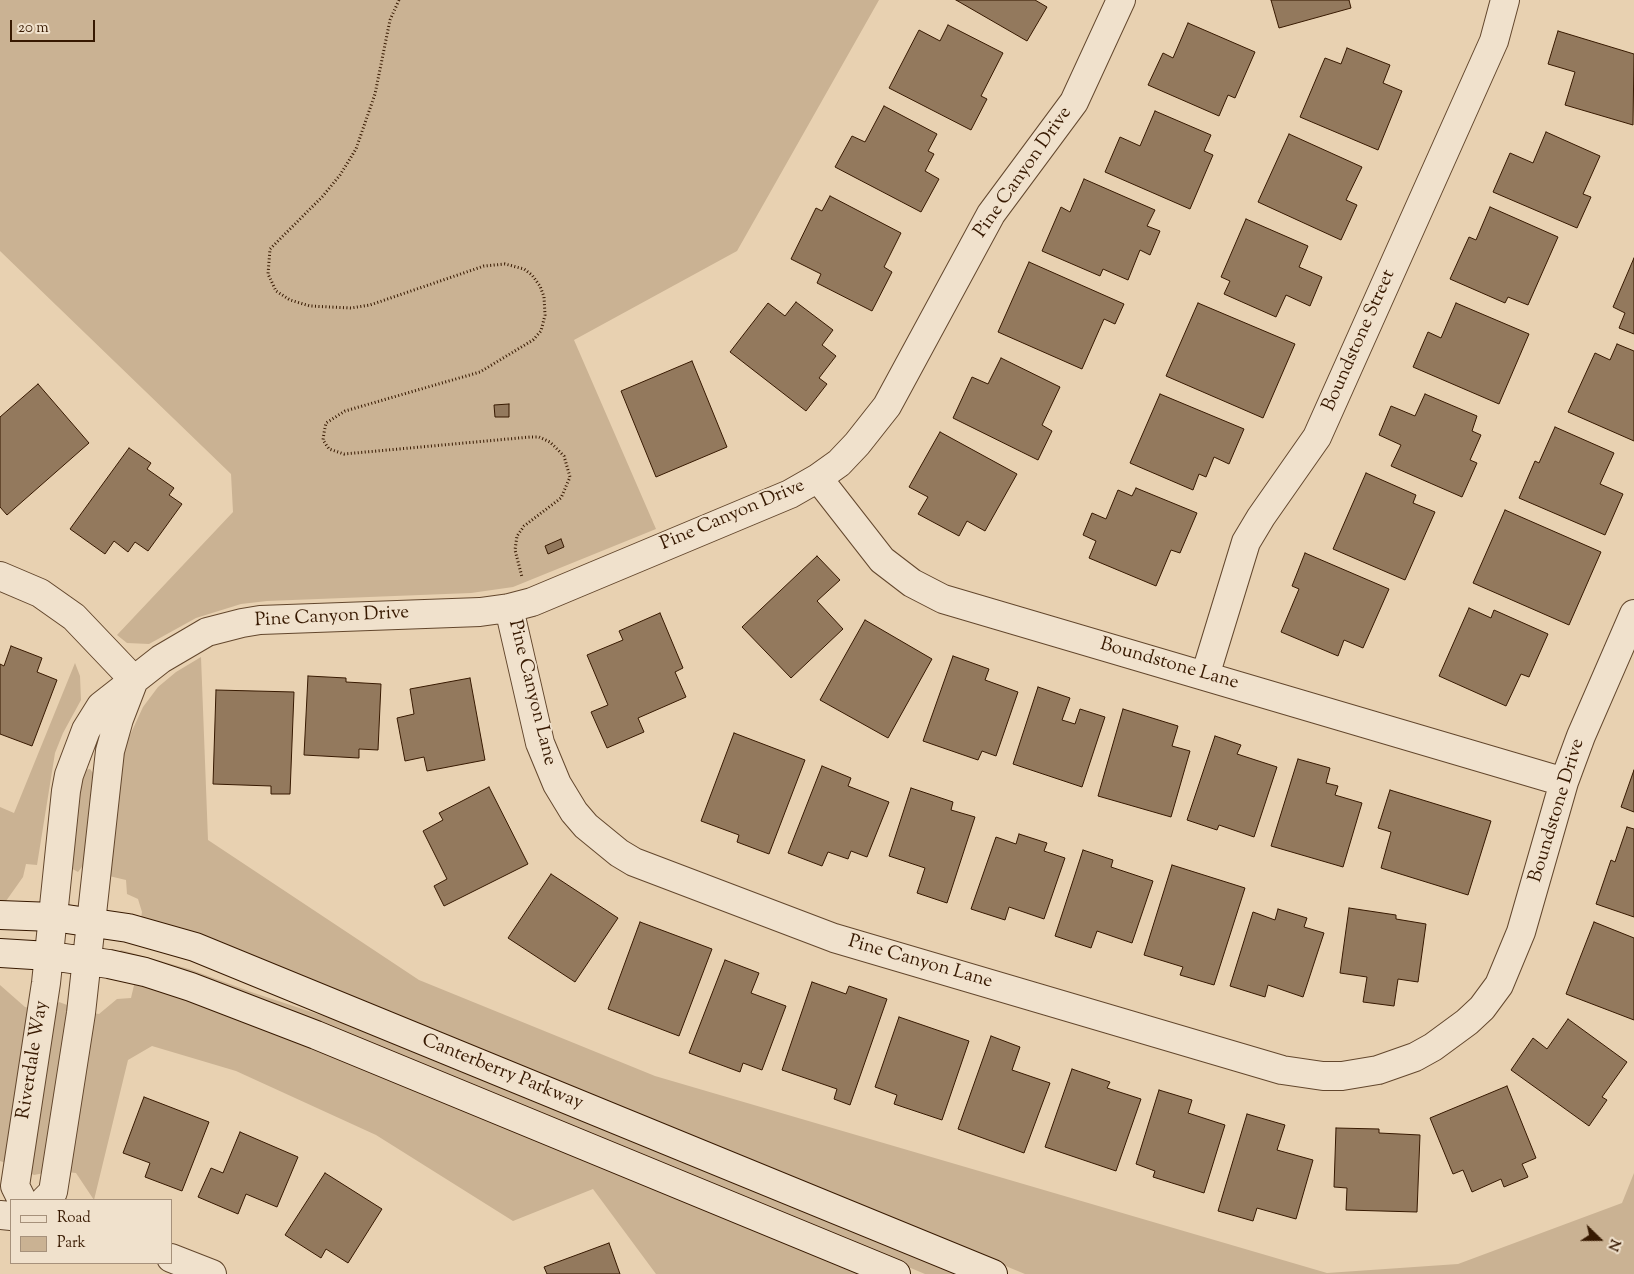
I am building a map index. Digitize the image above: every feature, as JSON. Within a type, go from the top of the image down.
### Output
[{"type":"street","name":"Pine Canyon Drive","points":[[53,917],[66,791],[74,760],[86,730],[101,706],[161,659],[191,641],[207,632],[242,623],[480,612],[509,608],[532,602],[790,494],[818,478],[838,462],[856,444],[887,406],[991,214],[1074,102],[1121,0]]},
{"type":"street","name":"Boundstone Street","points":[[1205,676],[1246,542],[1261,517],[1317,437],[1492,47],[1505,0]]},
{"type":"street","name":"Boundstone Lane","points":[[818,478],[882,560],[921,588],[949,600],[1564,782]]},
{"type":"street","points":[[0,576],[40,593],[74,617],[134,680],[119,719],[110,751],[90,922]]},
{"type":"street","name":"Pine Canyon Lane","points":[[509,608],[540,744],[560,792],[586,826],[618,853],[652,870],[842,940],[1282,1070],[1304,1074],[1342,1076],[1392,1066],[1433,1047],[1460,1028],[1482,1008]]},
{"type":"street","name":"Boundstone Drive","points":[[1482,1008],[1504,974],[1516,946],[1564,782],[1595,698],[1634,614]]},
{"type":"street","name":"Canterberry Parkway","points":[[0,915],[53,917],[90,922],[160,936],[227,958],[993,1274]]},
{"type":"street","name":"Riverdale Way","points":[[22,1199],[15,1186],[53,917]]},
{"type":"street","name":"Riverdale Way","points":[[46,1199],[53,1192],[81,1013],[90,922]]},
{"type":"street","name":"Canterberry Parkway","points":[[0,953],[49,956],[145,972],[242,1006],[896,1274]]},
{"type":"street","points":[[172,1258],[212,1274]]},
{"type":"path","points":[[399,0],[390,20],[375,94],[356,149],[323,196],[270,249],[268,274],[276,291],[290,300],[310,306],[343,308],[370,305],[484,266],[505,264],[524,269],[532,275],[540,286],[544,297],[545,315],[541,331],[533,340],[480,372],[345,411],[326,423],[323,440],[329,449],[344,454],[530,436],[540,437],[550,442],[564,456],[570,477],[561,498],[524,526],[517,536],[515,550],[525,584]]},
{"type":"green space","points":[[0,0],[879,0],[737,251],[574,340],[656,529],[513,587],[471,593],[267,601],[241,604],[196,618],[149,644],[127,643],[117,635],[233,512],[231,474],[0,251]]},
{"type":"green space","points":[[201,657],[208,840],[419,980],[655,1076],[1327,1273],[1458,1264],[1622,1203],[1634,1173],[1634,1274],[1025,1274],[240,951],[141,918],[142,912],[138,899],[127,894],[126,880],[109,876],[125,746],[143,707],[158,687],[176,672]]},
{"type":"green space","points":[[75,663],[80,676],[81,700],[63,733],[55,753],[37,865],[26,864],[23,877],[6,901],[0,901],[0,807],[14,813]]},
{"type":"green space","points":[[90,769],[96,777],[85,863],[78,872],[69,867],[80,778],[83,770]]},
{"type":"green space","points":[[121,950],[189,969],[254,993],[375,1033],[969,1274],[925,1274],[748,1200],[117,953]]},
{"type":"green space","points":[[135,981],[168,989],[866,1274],[656,1274],[593,1189],[513,1221],[376,1135],[236,1071],[152,1046],[128,1060],[93,1199],[76,1173],[67,1172],[93,1013],[99,1014],[117,999],[131,998]]},
{"type":"green space","points":[[0,985],[25,1007],[30,1008],[6,1163],[0,1161]]},
{"type":"green space","points":[[59,1002],[70,1006],[44,1173],[34,1175],[30,1173],[54,1008]]},
{"type":"building","points":[[956,0],[1035,0],[1047,7],[1027,41]]},
{"type":"building","points":[[1271,0],[1349,0],[1351,8],[1279,28]]},
{"type":"building","points":[[1188,23],[1255,52],[1235,98],[1228,95],[1219,116],[1148,85],[1163,53],[1173,58]]},
{"type":"building","points":[[948,25],[1003,53],[981,96],[987,99],[971,130],[889,88],[919,30],[940,41]]},
{"type":"building","points":[[1558,31],[1634,54],[1633,125],[1565,105],[1575,72],[1548,64]]},
{"type":"building","points":[[1347,48],[1390,65],[1383,83],[1402,91],[1378,150],[1300,117],[1325,58],[1341,64]]},
{"type":"building","points":[[884,106],[937,134],[928,151],[934,154],[925,171],[939,179],[921,212],[835,167],[852,136],[865,142]]},
{"type":"building","points":[[1155,111],[1211,135],[1204,151],[1213,155],[1190,209],[1105,172],[1120,137],[1140,146]]},
{"type":"building","points":[[1546,132],[1600,156],[1583,194],[1591,197],[1577,228],[1493,192],[1510,153],[1533,163]]},
{"type":"building","points":[[1289,134],[1362,167],[1346,200],[1357,205],[1341,240],[1258,202]]},
{"type":"building","points":[[1084,179],[1155,210],[1147,226],[1160,231],[1150,255],[1140,250],[1128,280],[1103,269],[1100,276],[1042,251],[1061,207],[1070,212]]},
{"type":"building","points":[[830,196],[901,233],[884,267],[892,272],[872,311],[817,283],[821,274],[791,259],[816,208],[822,211]]},
{"type":"building","points":[[1490,207],[1558,237],[1528,305],[1508,297],[1505,303],[1450,279],[1469,237],[1476,240]]},
{"type":"building","points":[[1246,219],[1308,246],[1299,267],[1322,277],[1310,306],[1286,295],[1276,317],[1224,294],[1230,281],[1221,277]]},
{"type":"building","points":[[1634,258],[1634,334],[1619,328],[1625,313],[1613,307]]},
{"type":"building","points":[[1029,262],[1124,304],[1115,324],[1104,319],[1082,369],[998,332]]},
{"type":"building","points":[[796,302],[833,330],[822,345],[836,356],[819,378],[827,384],[806,411],[730,352],[768,303],[785,316]]},
{"type":"building","points":[[1198,303],[1295,344],[1263,418],[1166,376]]},
{"type":"building","points":[[1456,303],[1529,334],[1499,404],[1413,367],[1428,332],[1441,338]]},
{"type":"building","points":[[1617,344],[1634,351],[1634,441],[1568,412],[1595,353],[1610,360]]},
{"type":"building","points":[[1001,358],[1060,387],[1042,425],[1052,431],[1038,460],[953,418],[972,377],[988,384]]},
{"type":"building","points":[[692,361],[727,447],[656,477],[621,391]]},
{"type":"building","points":[[38,384],[89,443],[7,515],[0,507],[0,417]]},
{"type":"building","points":[[1160,394],[1244,429],[1229,464],[1214,457],[1206,477],[1199,474],[1193,490],[1130,463]]},
{"type":"building","points":[[1425,394],[1477,416],[1472,431],[1481,435],[1470,460],[1477,463],[1462,497],[1391,466],[1401,445],[1379,435],[1391,406],[1415,416]]},
{"type":"building","points":[[509,404],[509,417],[495,417],[494,405]]},
{"type":"building","points":[[1555,427],[1614,453],[1600,484],[1623,494],[1605,535],[1519,498],[1535,461],[1539,463]]},
{"type":"building","points":[[940,432],[1017,474],[985,531],[967,521],[959,536],[918,514],[928,497],[909,487]]},
{"type":"building","points":[[129,448],[151,463],[147,469],[174,488],[169,495],[182,504],[148,551],[135,542],[128,552],[114,541],[105,554],[70,529]]},
{"type":"building","points":[[1366,473],[1416,495],[1413,503],[1435,512],[1405,580],[1333,549]]},
{"type":"building","points":[[1136,488],[1197,513],[1180,553],[1171,550],[1156,586],[1089,558],[1096,541],[1083,535],[1092,513],[1106,519],[1118,490],[1132,496]]},
{"type":"building","points":[[1505,510],[1601,552],[1569,625],[1473,583]]},
{"type":"building","points":[[561,539],[564,547],[548,554],[545,546]]},
{"type":"building","points":[[1305,553],[1389,589],[1363,648],[1344,640],[1338,656],[1281,632],[1299,589],[1292,586]]},
{"type":"building","points":[[817,556],[840,580],[817,601],[843,629],[791,678],[742,627]]},
{"type":"building","points":[[1469,608],[1491,618],[1494,610],[1548,634],[1529,677],[1521,674],[1506,706],[1439,676]]},
{"type":"building","points":[[660,613],[683,668],[675,672],[686,697],[638,718],[644,732],[607,748],[591,712],[608,705],[587,655],[623,640],[619,631]]},
{"type":"building","points":[[865,620],[932,659],[888,738],[820,700]]},
{"type":"building","points":[[11,646],[42,658],[37,672],[57,680],[32,746],[0,734],[0,664],[4,666]]},
{"type":"building","points":[[953,656],[989,669],[985,680],[1018,692],[996,756],[982,751],[978,760],[923,741]]},
{"type":"building","points":[[308,676],[346,678],[346,682],[381,684],[378,750],[359,749],[359,758],[304,755]]},
{"type":"building","points":[[470,678],[485,760],[427,771],[424,757],[405,761],[397,718],[414,714],[410,689]]},
{"type":"building","points":[[1038,687],[1070,698],[1062,720],[1075,724],[1080,709],[1105,717],[1082,787],[1013,764]]},
{"type":"building","points":[[216,690],[294,692],[290,794],[271,794],[271,786],[213,784]]},
{"type":"building","points":[[1123,709],[1178,726],[1172,746],[1190,751],[1171,817],[1098,796]]},
{"type":"building","points":[[734,733],[805,760],[769,854],[737,842],[739,835],[701,821]]},
{"type":"building","points":[[1215,736],[1241,745],[1237,754],[1277,767],[1254,837],[1219,825],[1217,830],[1187,820]]},
{"type":"building","points":[[1298,759],[1330,768],[1326,783],[1338,786],[1335,795],[1362,803],[1343,867],[1271,846]]},
{"type":"building","points":[[822,766],[851,778],[848,786],[889,802],[867,857],[851,851],[848,859],[828,852],[822,866],[788,853]]},
{"type":"building","points":[[1634,770],[1634,812],[1621,807]]},
{"type":"building","points":[[489,787],[528,864],[444,906],[434,886],[447,879],[423,831],[443,820],[439,813]]},
{"type":"building","points":[[911,788],[953,802],[951,810],[975,817],[947,903],[917,893],[925,868],[889,856]]},
{"type":"building","points":[[1390,790],[1491,821],[1468,895],[1381,868],[1391,832],[1378,828]]},
{"type":"building","points":[[1627,827],[1634,829],[1634,917],[1596,904],[1611,860],[1615,862]]},
{"type":"building","points":[[1019,834],[1047,843],[1044,851],[1065,858],[1044,919],[1009,907],[1005,920],[971,909],[996,837],[1016,844]]},
{"type":"building","points":[[1083,850],[1113,860],[1111,867],[1153,881],[1132,943],[1097,931],[1091,948],[1055,936]]},
{"type":"building","points":[[1172,865],[1245,888],[1214,985],[1180,975],[1183,967],[1144,955]]},
{"type":"building","points":[[551,874],[618,918],[575,982],[508,938]]},
{"type":"building","points":[[1349,908],[1396,915],[1396,919],[1426,924],[1418,982],[1398,979],[1394,1006],[1363,1002],[1367,977],[1340,973]]},
{"type":"building","points":[[1278,909],[1307,918],[1304,927],[1324,933],[1303,997],[1268,985],[1265,997],[1230,986],[1253,912],[1275,920]]},
{"type":"building","points":[[640,922],[712,949],[679,1036],[608,1009]]},
{"type":"building","points":[[1594,922],[1634,938],[1634,1020],[1566,994]]},
{"type":"building","points":[[725,960],[759,973],[751,993],[786,1006],[762,1070],[743,1063],[740,1072],[689,1053]]},
{"type":"building","points":[[812,982],[846,994],[849,986],[887,999],[850,1105],[834,1099],[837,1089],[782,1070]]},
{"type":"building","points":[[899,1017],[969,1041],[942,1120],[894,1104],[897,1095],[875,1087]]},
{"type":"building","points":[[1568,1019],[1627,1062],[1602,1097],[1607,1100],[1589,1126],[1511,1070],[1533,1038],[1547,1049]]},
{"type":"building","points":[[991,1036],[1020,1047],[1012,1070],[1050,1083],[1024,1153],[958,1129]]},
{"type":"building","points":[[1072,1069],[1110,1082],[1107,1088],[1141,1099],[1116,1171],[1045,1147]]},
{"type":"building","points":[[1507,1086],[1536,1158],[1522,1164],[1528,1177],[1504,1187],[1501,1179],[1472,1192],[1463,1170],[1453,1174],[1430,1118]]},
{"type":"building","points":[[1159,1090],[1192,1100],[1188,1113],[1225,1125],[1204,1193],[1153,1177],[1155,1171],[1136,1164]]},
{"type":"building","points":[[144,1097],[209,1122],[182,1191],[145,1177],[150,1163],[123,1153]]},
{"type":"building","points":[[1247,1114],[1285,1125],[1277,1150],[1313,1160],[1296,1219],[1257,1208],[1253,1221],[1218,1211]]},
{"type":"building","points":[[1336,1128],[1379,1129],[1379,1133],[1420,1135],[1417,1212],[1346,1210],[1347,1188],[1334,1187]]},
{"type":"building","points":[[240,1132],[298,1157],[277,1207],[246,1194],[238,1214],[198,1197],[211,1168],[223,1173]]},
{"type":"building","points":[[325,1173],[382,1209],[348,1263],[326,1249],[321,1258],[285,1235]]},
{"type":"building","points":[[609,1243],[620,1274],[547,1274],[544,1267]]}]
